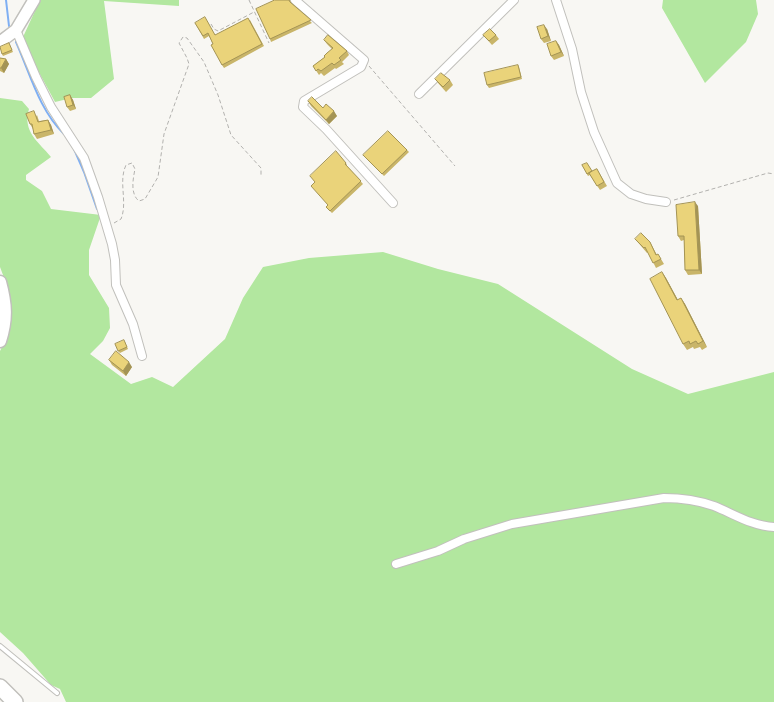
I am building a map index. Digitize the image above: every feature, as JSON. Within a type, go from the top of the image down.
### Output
[{"type":"highway","points":[[0,687],[15,702]]},
{"type":"main road","points":[[0,282],[5,310],[5,323],[0,341]]},
{"type":"street","points":[[0,42],[16,30],[34,0]]},
{"type":"street","points":[[295,0],[364,60],[361,67],[304,101],[303,107],[326,129],[394,204]]},
{"type":"street","points":[[419,94],[514,0]]},
{"type":"street","points":[[556,0],[572,49],[581,92],[594,132],[617,183],[631,194],[646,199],[666,202]]},
{"type":"street","points":[[16,30],[40,85],[84,158],[114,252],[116,285],[132,324],[142,356]]},
{"type":"street","points":[[396,564],[512,524],[664,498],[687,498],[714,506],[763,526],[774,527]]},
{"type":"lane","points":[[0,646],[57,693]]},
{"type":"path","points":[[249,0],[269,43]]},
{"type":"path","points":[[211,24],[218,32],[254,12]]},
{"type":"path","points":[[106,224],[118,221],[123,216],[123,177],[126,165],[132,163],[135,169],[133,189],[135,198],[139,201],[145,199],[158,177],[164,134],[189,64],[180,42],[183,37],[187,38],[204,62],[218,95],[231,135],[261,168],[262,175]]},
{"type":"path","points":[[364,60],[455,166]]},
{"type":"path","points":[[666,202],[768,173],[774,174]]},
{"type":"green space","points":[[40,0],[179,0],[179,6],[104,1],[114,79],[91,98],[72,98],[55,102],[28,52],[23,37]]},
{"type":"green space","points":[[663,0],[756,0],[758,14],[746,42],[705,83],[662,8]]},
{"type":"green space","points":[[0,98],[22,101],[29,109],[27,117],[30,130],[51,157],[26,175],[26,180],[42,191],[51,209],[101,215],[89,250],[89,275],[109,308],[110,328],[103,341],[90,354],[131,384],[152,377],[173,387],[225,339],[243,298],[263,267],[309,258],[383,252],[438,269],[498,284],[632,369],[688,394],[774,372],[774,702],[66,702],[60,689],[51,685],[23,653],[0,632],[0,351],[5,341],[6,283],[0,267]]},
{"type":"building","points":[[275,0],[289,0],[311,20],[270,39],[256,9]]},
{"type":"building","points":[[205,17],[215,35],[248,18],[262,44],[222,65],[211,45],[213,44],[208,33],[203,36],[195,23]]},
{"type":"building","points":[[544,25],[548,36],[541,39],[537,27]]},
{"type":"building","points":[[490,29],[496,35],[489,41],[483,35]]},
{"type":"building","points":[[328,35],[347,51],[339,58],[341,60],[334,65],[332,63],[321,71],[318,69],[316,71],[313,66],[333,48],[324,40]]},
{"type":"building","points":[[556,41],[561,52],[551,56],[547,44]]},
{"type":"building","points":[[9,43],[12,50],[2,54],[0,47]]},
{"type":"building","points":[[0,58],[6,59],[1,68],[0,68]]},
{"type":"building","points":[[518,65],[521,77],[487,85],[484,73]]},
{"type":"building","points":[[441,73],[450,80],[443,87],[435,79]]},
{"type":"building","points":[[70,95],[73,105],[67,107],[64,97]]},
{"type":"building","points":[[312,97],[323,108],[326,104],[334,111],[326,120],[308,101]]},
{"type":"building","points":[[34,111],[38,122],[48,120],[51,130],[34,134],[32,124],[30,124],[26,114]]},
{"type":"building","points":[[388,131],[407,150],[382,174],[363,155]]},
{"type":"building","points":[[336,151],[361,181],[330,211],[326,207],[328,205],[311,186],[315,182],[310,176]]},
{"type":"building","points":[[587,163],[592,171],[587,174],[582,165]]},
{"type":"building","points":[[597,169],[604,182],[597,186],[589,173]]},
{"type":"building","points":[[695,202],[699,270],[685,270],[684,236],[678,236],[676,205]]},
{"type":"building","points":[[641,233],[650,242],[656,255],[658,254],[661,259],[653,263],[645,247],[635,239]]},
{"type":"building","points":[[662,272],[677,300],[681,298],[703,341],[698,344],[696,341],[690,344],[689,341],[683,344],[650,279]]},
{"type":"building","points":[[124,340],[127,347],[118,351],[115,344]]},
{"type":"building","points":[[116,351],[129,362],[123,371],[109,360]]},
{"type":"waterway","points":[[6,0],[9,26]]},
{"type":"waterway","points":[[16,42],[42,103],[55,124],[64,134]]},
{"type":"waterway","points":[[74,149],[97,209]]}]
